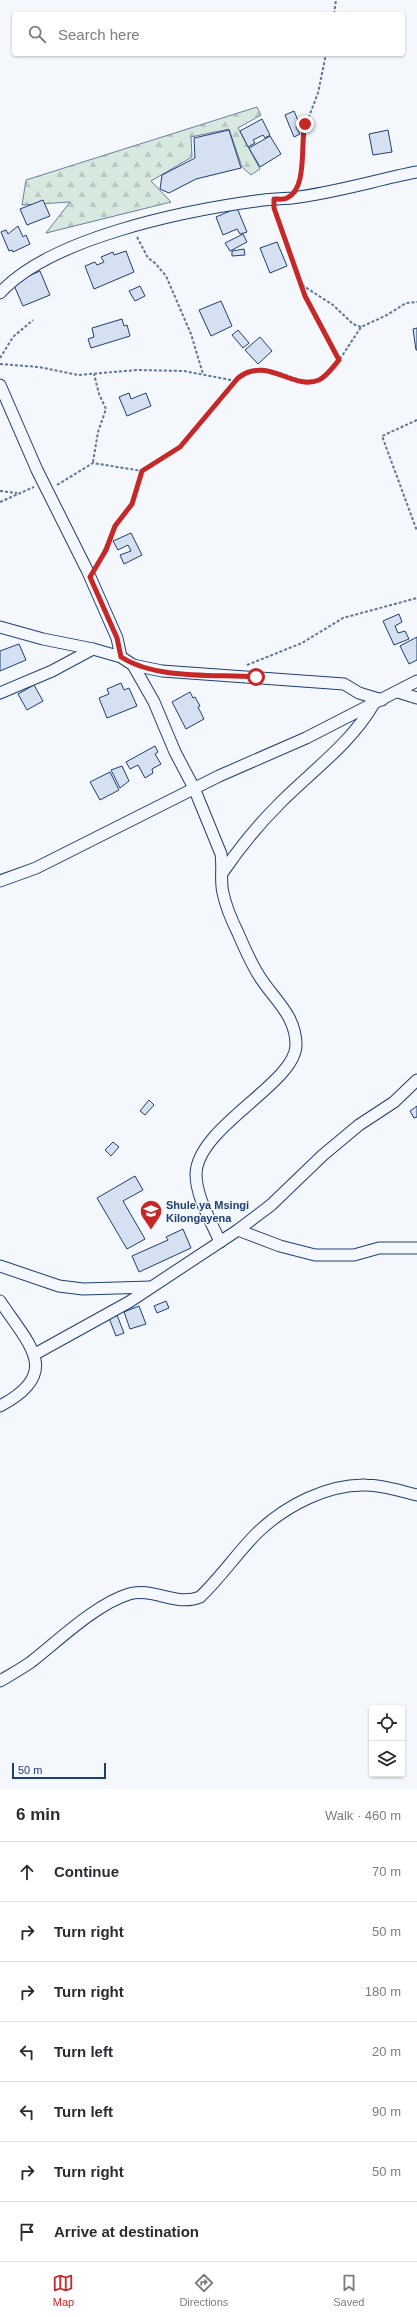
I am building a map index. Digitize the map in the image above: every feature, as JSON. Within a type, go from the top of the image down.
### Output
[{"type":"street","points":[[0,293],[8,284],[60,252],[84,241],[132,227],[209,208],[287,198],[417,172]]},
{"type":"street","points":[[0,385],[45,485],[90,577],[117,638],[121,657]]},
{"type":"street","points":[[0,627],[43,639],[93,649],[121,657],[133,665],[162,672],[238,675],[344,684],[377,703]]},
{"type":"street","points":[[0,693],[52,671],[93,649]]},
{"type":"street","points":[[133,665],[154,702],[175,752],[194,788],[221,854],[222,892],[237,932],[258,975],[280,1003],[294,1026],[296,1045],[294,1057],[284,1070],[216,1135],[202,1154],[196,1173],[200,1196],[220,1242]]},
{"type":"street","points":[[0,881],[36,868],[194,788],[306,738],[377,703],[417,681]]},
{"type":"street","points":[[398,692],[417,698]]},
{"type":"street","points":[[222,872],[238,850],[280,803],[353,732],[377,703]]},
{"type":"street","points":[[34,1354],[94,1322],[152,1287],[238,1230],[272,1205],[323,1155],[359,1126],[394,1102],[417,1080]]},
{"type":"street","points":[[238,1230],[280,1246],[315,1255],[354,1255],[379,1248],[417,1248]]},
{"type":"street","points":[[0,1266],[59,1286],[83,1289],[152,1287]]},
{"type":"street","points":[[0,1301],[34,1354],[35,1375],[30,1386],[18,1397],[0,1406]]},
{"type":"street","points":[[0,1681],[30,1662],[56,1640],[98,1611],[129,1594],[142,1592],[181,1601],[192,1600],[200,1597],[258,1533],[284,1512],[318,1494],[341,1487],[365,1485],[379,1486],[417,1495]]},
{"type":"path","points":[[334,12],[336,0]]},
{"type":"path","points":[[287,198],[294,192],[300,180],[302,132],[318,93],[326,56]]},
{"type":"path","points":[[274,199],[275,214],[285,236],[311,310],[339,360]]},
{"type":"path","points":[[132,227],[148,258],[155,262],[166,276],[176,304],[189,329],[204,374]]},
{"type":"path","points":[[301,285],[333,305],[352,324],[361,327]]},
{"type":"path","points":[[90,577],[106,550],[115,526],[132,504],[142,471],[180,447],[236,381],[250,370],[274,371],[303,381],[319,380],[339,360],[361,327],[387,315],[401,306],[417,302]]},
{"type":"path","points":[[0,358],[13,337],[33,320]]},
{"type":"path","points":[[0,364],[40,366],[70,374],[94,374],[148,370],[204,374],[224,381],[236,381]]},
{"type":"path","points":[[93,463],[98,432],[106,409],[99,394],[94,374]]},
{"type":"path","points":[[417,420],[382,436],[417,531]]},
{"type":"path","points":[[0,502],[18,493],[45,485],[62,483],[93,463],[142,471]]},
{"type":"path","points":[[0,491],[18,493]]},
{"type":"path","points":[[238,675],[249,663],[302,643],[343,618],[417,598]]},
{"type":"green space","points":[[257,107],[261,115],[238,128],[260,169],[251,175],[242,167],[229,129],[191,137],[192,157],[151,181],[171,202],[46,233],[70,202],[22,205],[26,180]]},
{"type":"building","points":[[294,111],[300,125],[296,127],[300,134],[294,137],[285,115]]},
{"type":"building","points":[[262,119],[270,135],[265,138],[263,135],[253,140],[255,143],[248,147],[240,131]]},
{"type":"building","points":[[229,130],[241,168],[196,179],[169,193],[160,189],[162,175],[195,158],[194,138]]},
{"type":"building","points":[[388,130],[392,152],[373,155],[369,134]]},
{"type":"building","points":[[270,136],[281,154],[260,167],[249,148]]},
{"type":"building","points":[[43,200],[50,216],[27,225],[20,209]]},
{"type":"building","points":[[237,208],[247,232],[240,234],[237,229],[223,235],[216,217]]},
{"type":"building","points":[[18,226],[23,237],[26,235],[30,244],[13,252],[12,250],[9,251],[1,232],[6,230],[8,234]]},
{"type":"building","points":[[243,234],[247,242],[230,251],[225,243]]},
{"type":"building","points":[[277,242],[287,266],[270,273],[260,248]]},
{"type":"building","points":[[244,249],[245,255],[232,256],[232,251]]},
{"type":"building","points":[[126,251],[134,272],[94,289],[85,266],[95,262],[97,265],[104,262],[101,257],[113,252],[114,255]]},
{"type":"building","points":[[40,271],[50,295],[23,306],[13,283]]},
{"type":"building","points":[[140,286],[145,296],[135,301],[129,291]]},
{"type":"building","points":[[221,301],[232,326],[211,336],[199,310]]},
{"type":"building","points":[[122,319],[124,326],[127,325],[130,336],[91,348],[88,339],[94,337],[92,328]]},
{"type":"building","points":[[417,328],[417,350],[416,350],[413,329]]},
{"type":"building","points":[[238,330],[249,343],[243,348],[232,335]]},
{"type":"building","points":[[260,337],[272,351],[258,364],[245,350]]},
{"type":"building","points":[[129,393],[131,399],[146,393],[151,406],[127,416],[119,397]]},
{"type":"building","points":[[131,533],[142,555],[124,564],[120,555],[131,551],[128,545],[118,550],[113,541]]},
{"type":"building","points":[[399,614],[402,622],[395,626],[398,633],[405,631],[409,639],[394,645],[383,621]]},
{"type":"building","points":[[417,637],[417,660],[409,664],[400,646]]},
{"type":"building","points":[[19,644],[26,660],[0,671],[0,651]]},
{"type":"building","points":[[121,683],[124,690],[129,688],[137,706],[107,718],[99,698],[109,694],[107,689]]},
{"type":"building","points":[[34,685],[43,701],[27,710],[18,694]]},
{"type":"building","points":[[190,692],[200,706],[198,707],[204,719],[186,729],[172,702]]},
{"type":"building","points":[[155,746],[158,752],[155,754],[161,764],[152,769],[153,773],[145,778],[138,765],[130,769],[126,762]]},
{"type":"building","points":[[122,766],[129,781],[120,788],[111,770]]},
{"type":"building","points":[[110,772],[119,790],[100,800],[90,782]]},
{"type":"building","points":[[149,1100],[154,1105],[145,1115],[140,1111]]},
{"type":"building","points":[[417,1106],[417,1117],[414,1118],[410,1111]]},
{"type":"building","points":[[113,1142],[119,1147],[111,1156],[105,1150]]},
{"type":"building","points":[[135,1176],[143,1190],[123,1201],[145,1239],[127,1249],[97,1198]]},
{"type":"building","points":[[183,1229],[191,1248],[139,1272],[132,1256],[168,1240],[166,1237]]},
{"type":"building","points":[[166,1301],[169,1308],[157,1313],[154,1306]]},
{"type":"building","points":[[139,1306],[146,1324],[130,1329],[124,1312]]},
{"type":"building","points":[[117,1315],[124,1333],[116,1336],[109,1318]]},
{"type":"place","name":"Shule ya Msingi Kilongayena","points":[[151,1230]]},
{"type":"route","points":[[256,677],[162,672],[133,665],[121,657],[117,638],[90,577],[106,550],[119,519],[127,512],[132,504],[136,486],[142,471],[165,458],[180,447],[238,378],[250,370],[274,371],[303,381],[319,380],[339,360],[323,333],[305,296],[274,208],[274,199],[287,198],[298,186],[302,171],[302,132],[305,124]]}]
